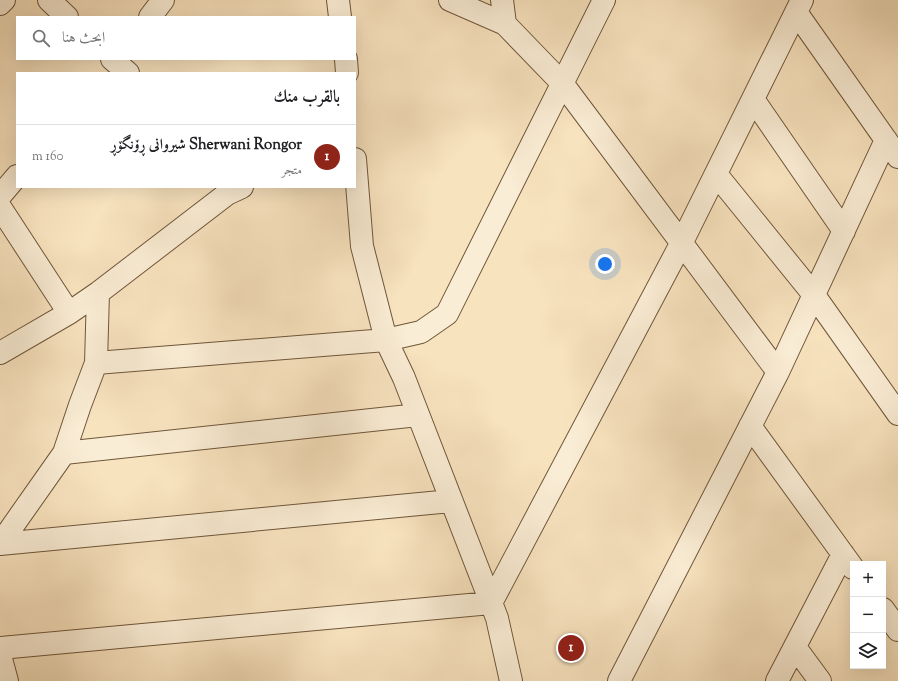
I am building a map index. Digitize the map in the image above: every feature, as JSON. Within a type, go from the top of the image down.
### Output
[{"type":"street","points":[[0,4],[4,0]]},
{"type":"street","points":[[49,0],[66,16]]},
{"type":"street","points":[[151,16],[164,0]]},
{"type":"street","points":[[338,0],[340,16]]},
{"type":"street","points":[[450,0],[505,24],[562,83],[778,372]]},
{"type":"street","points":[[502,0],[505,24]]},
{"type":"street","points":[[96,363],[386,340],[421,332],[447,314],[604,0]]},
{"type":"street","points":[[491,603],[682,242],[799,6]]},
{"type":"street","points":[[619,681],[778,372],[844,231],[892,148],[799,6]]},
{"type":"street","points":[[346,60],[347,72]]},
{"type":"street","points":[[753,99],[844,231]]},
{"type":"street","points":[[356,171],[362,246],[386,340],[404,378],[497,618],[511,681]]},
{"type":"street","points":[[716,174],[814,295],[898,414]]},
{"type":"street","points":[[0,196],[16,177]]},
{"type":"street","points":[[0,353],[69,313],[98,294],[231,190]]},
{"type":"street","points":[[0,207],[69,313]]},
{"type":"street","points":[[0,544],[64,453],[96,363],[98,294]]},
{"type":"street","points":[[64,453],[418,415]]},
{"type":"street","points":[[750,426],[848,561],[795,647],[777,681]]},
{"type":"street","points":[[0,544],[451,501]]},
{"type":"street","points":[[2,662],[491,603]]},
{"type":"street","points":[[886,613],[898,630]]},
{"type":"street","points":[[795,647],[820,681]]},
{"type":"place","name":"Sherwani Rongor شیروانی ڕۆنگۆڕ","points":[[571,648]]}]
